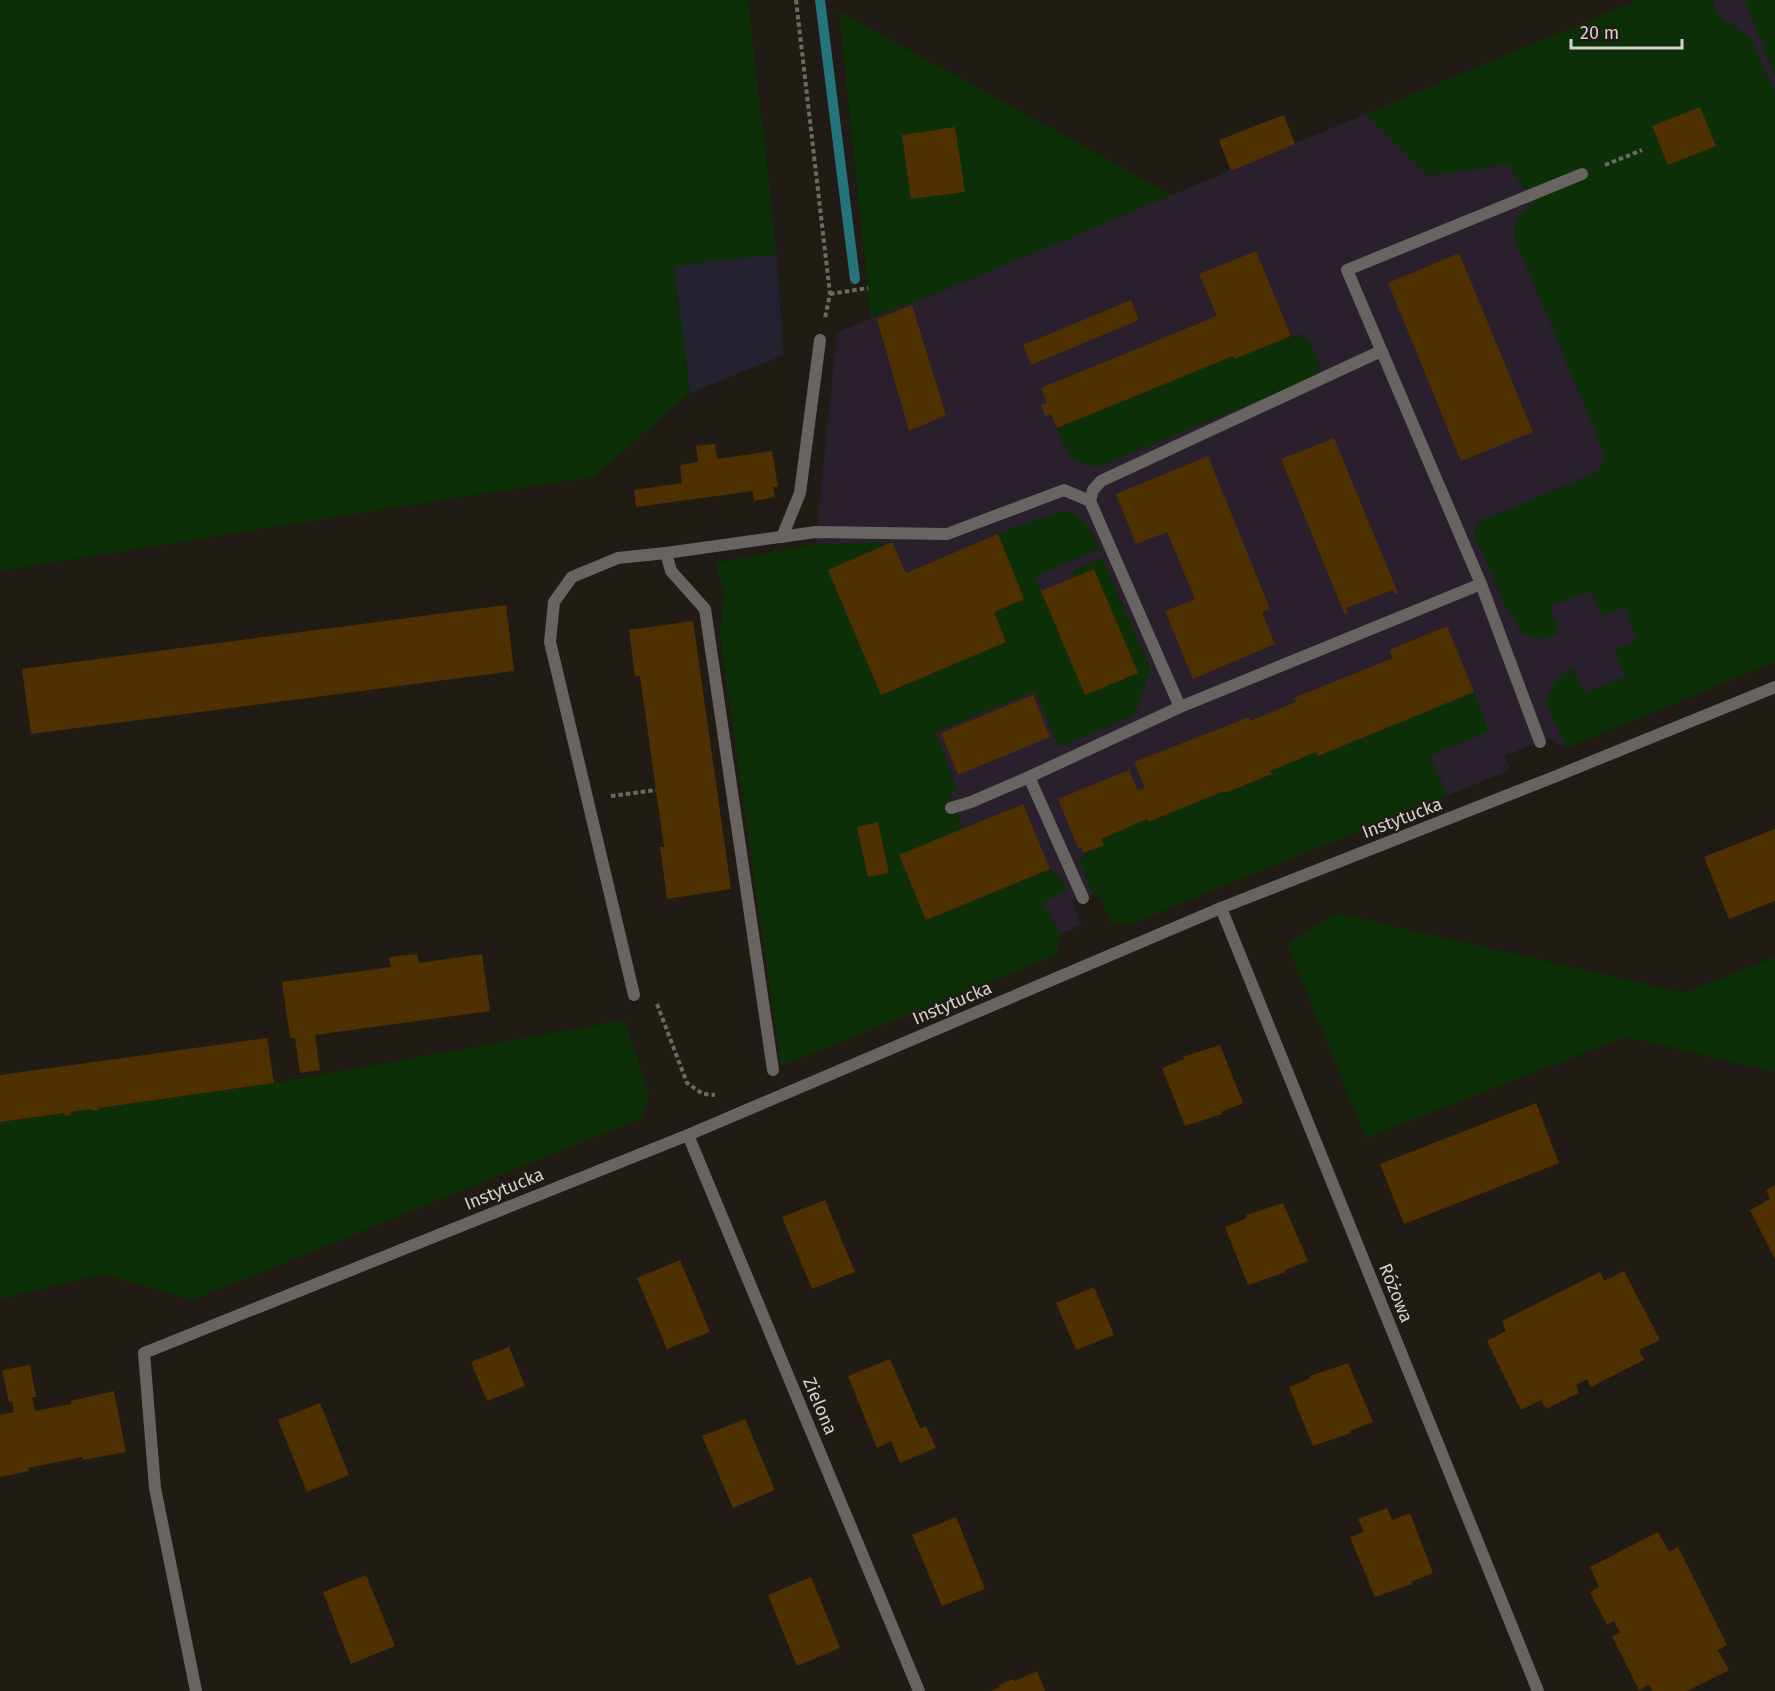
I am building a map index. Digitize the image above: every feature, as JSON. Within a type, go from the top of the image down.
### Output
[{"type":"street","points":[[1539,742],[1480,584],[1347,270],[1582,174]]},
{"type":"street","points":[[782,537],[800,493],[820,340]]},
{"type":"street","points":[[1180,707],[1090,501],[1093,490],[1101,481],[1381,351]]},
{"type":"street","points":[[634,995],[550,642],[554,602],[572,577],[618,558],[816,532],[947,534],[1064,490],[1090,501]]},
{"type":"street","points":[[666,553],[671,571],[705,609],[773,1070]]},
{"type":"street","points":[[951,808],[971,802],[1029,777],[1180,707],[1480,584]]},
{"type":"street","name":"Instytucka","points":[[196,1691],[155,1488],[144,1353],[688,1134],[1221,908],[1775,687]]},
{"type":"street","points":[[1029,777],[1083,898]]},
{"type":"street","name":"Różowa","points":[[1221,908],[1538,1691]]},
{"type":"street","name":"Zielona","points":[[688,1134],[919,1691]]},
{"type":"path","points":[[796,0],[830,294],[820,340]]},
{"type":"path","points":[[1582,174],[1642,150]]},
{"type":"path","points":[[830,294],[868,288]]},
{"type":"shaded area","points":[[1638,0],[1775,0],[1775,662],[1566,748],[1549,738],[1505,756],[1510,770],[1128,925],[1110,921],[1098,892],[1073,902],[1081,925],[1061,934],[1056,955],[898,1020],[809,606],[837,333]]},
{"type":"shaded area","points":[[777,254],[783,355],[690,393],[674,266]]},
{"type":"green space","points":[[0,0],[748,0],[777,254],[674,266],[690,393],[594,477],[0,571]]},
{"type":"green space","points":[[1638,0],[1713,0],[1717,14],[1751,38],[1775,92],[1775,662],[1566,748],[1546,703],[1550,691],[1558,678],[1573,668],[1584,693],[1625,676],[1615,650],[1637,641],[1624,607],[1602,616],[1591,591],[1549,607],[1559,632],[1540,639],[1532,638],[1521,630],[1514,620],[1474,534],[1477,524],[1481,521],[1596,472],[1603,465],[1604,460],[1603,450],[1513,234],[1519,216],[1535,204],[1508,165],[1428,176],[1366,114]]},
{"type":"green space","points":[[1744,0],[1775,0],[1775,76]]},
{"type":"green space","points":[[839,11],[1172,195],[940,292],[871,318]]},
{"type":"green space","points":[[1300,334],[1315,352],[1320,366],[1316,377],[1098,467],[1074,460],[1066,451],[1057,428],[1233,356],[1235,359]]},
{"type":"green space","points":[[1071,512],[1082,519],[1092,532],[1099,549],[1035,577],[1085,694],[1138,673],[1094,569],[1074,577],[1072,571],[1102,557],[1151,669],[1134,716],[1059,747],[1035,691],[936,732],[957,789],[950,793],[963,829],[926,920],[1050,869],[1062,879],[1067,891],[1043,902],[1061,934],[1056,955],[781,1066],[720,637],[724,591],[715,563],[815,544],[892,542],[828,570],[881,695],[1006,642],[994,612],[1024,599],[998,534],[1054,513]],"holes":[[[878,822],[868,877],[857,827]]]},
{"type":"green space","points":[[1474,692],[1489,732],[1430,756],[1448,795],[1128,925],[1110,921],[1098,892],[1093,894],[1078,860],[1085,857],[1083,853],[1103,846],[1101,839],[1147,819],[1149,822],[1224,791],[1226,793],[1316,752],[1318,756]]},
{"type":"green space","points":[[1337,913],[1685,993],[1775,957],[1775,1072],[1626,1037],[1366,1138],[1287,944]]},
{"type":"green space","points":[[625,1020],[649,1095],[642,1118],[192,1300],[104,1274],[0,1299],[0,1122],[64,1113],[65,1116],[71,1115],[71,1112],[92,1109],[92,1111],[98,1111],[99,1108],[274,1083]]},
{"type":"building","points":[[1700,107],[1716,146],[1668,165],[1652,126]]},
{"type":"building","points":[[1284,115],[1295,144],[1231,171],[1219,140]]},
{"type":"building","points":[[955,127],[965,192],[911,199],[902,135]]},
{"type":"building","points":[[1256,251],[1291,336],[1235,359],[1233,356],[1057,428],[1051,414],[1045,416],[1041,405],[1047,403],[1041,388],[1217,316],[1199,274]]},
{"type":"building","points":[[1459,253],[1533,432],[1461,461],[1388,283]]},
{"type":"building","points":[[1131,300],[1139,320],[1031,365],[1023,345]]},
{"type":"building","points":[[912,305],[946,415],[909,431],[877,319]]},
{"type":"building","points":[[1334,438],[1398,593],[1395,594],[1393,590],[1346,608],[1348,614],[1345,615],[1281,459]]},
{"type":"building","points":[[715,444],[717,459],[772,451],[778,487],[773,487],[775,497],[754,501],[753,491],[636,507],[634,490],[682,483],[680,465],[698,462],[696,446]]},
{"type":"building","points":[[1208,456],[1270,609],[1262,612],[1275,644],[1193,679],[1165,611],[1195,599],[1167,532],[1136,544],[1116,494]]},
{"type":"building","points":[[998,534],[1024,599],[994,612],[1006,642],[881,695],[828,570],[892,542],[906,573]]},
{"type":"building","points":[[1094,569],[1138,673],[1085,695],[1041,591]]},
{"type":"building","points":[[506,605],[514,671],[31,734],[22,669]]},
{"type":"building","points":[[693,621],[731,889],[667,899],[660,847],[664,847],[640,676],[635,677],[629,630]]},
{"type":"building","points":[[1447,626],[1474,692],[1318,756],[1316,752],[1270,771],[1272,774],[1225,793],[1224,791],[1148,822],[1147,819],[1101,839],[1104,845],[1083,853],[1081,847],[1078,848],[1058,799],[1129,770],[1138,791],[1145,788],[1134,762],[1249,717],[1250,721],[1296,702],[1294,698],[1393,658],[1389,650]]},
{"type":"building","points":[[1033,695],[1050,737],[958,775],[941,733]]},
{"type":"building","points":[[1023,804],[1050,869],[926,920],[899,855]]},
{"type":"building","points":[[878,822],[889,873],[868,877],[857,827]]},
{"type":"building","points":[[1775,829],[1775,901],[1729,919],[1704,857]]},
{"type":"building","points":[[417,954],[419,963],[482,954],[490,1011],[315,1035],[320,1070],[300,1073],[295,1038],[290,1038],[282,982],[391,967],[389,957]]},
{"type":"building","points":[[267,1038],[274,1083],[99,1108],[99,1110],[92,1111],[92,1109],[71,1112],[71,1115],[65,1116],[64,1113],[0,1122],[0,1075]]},
{"type":"building","points":[[1220,1045],[1243,1103],[1221,1112],[1222,1114],[1185,1126],[1162,1068],[1184,1059],[1183,1057]]},
{"type":"building","points":[[1536,1103],[1559,1163],[1404,1224],[1380,1164]]},
{"type":"building","points":[[1775,1185],[1775,1259],[1750,1210],[1770,1199],[1766,1190]]},
{"type":"building","points":[[825,1200],[855,1272],[812,1289],[782,1217]]},
{"type":"building","points":[[1283,1203],[1308,1261],[1285,1270],[1286,1272],[1248,1285],[1225,1227],[1247,1218],[1246,1215]]},
{"type":"building","points":[[680,1260],[710,1332],[667,1349],[637,1278]]},
{"type":"building","points":[[1624,1271],[1660,1340],[1639,1350],[1644,1360],[1591,1387],[1587,1379],[1576,1385],[1579,1393],[1546,1409],[1541,1400],[1521,1410],[1487,1341],[1506,1331],[1502,1321],[1600,1272],[1604,1281]]},
{"type":"building","points":[[1094,1287],[1114,1335],[1076,1350],[1056,1303]]},
{"type":"building","points":[[509,1347],[525,1386],[487,1401],[471,1362]]},
{"type":"building","points":[[890,1359],[920,1428],[926,1426],[936,1448],[900,1463],[891,1441],[877,1448],[848,1376]]},
{"type":"building","points":[[1348,1363],[1373,1422],[1350,1431],[1351,1433],[1313,1446],[1289,1387],[1311,1378],[1310,1376]]},
{"type":"building","points":[[30,1365],[36,1397],[32,1397],[35,1411],[71,1404],[71,1401],[114,1391],[126,1452],[83,1460],[82,1457],[28,1468],[29,1471],[0,1477],[0,1415],[14,1412],[12,1402],[9,1402],[2,1370]]},
{"type":"building","points":[[320,1403],[349,1475],[307,1492],[278,1420]]},
{"type":"building","points":[[745,1419],[775,1490],[733,1508],[702,1436]]},
{"type":"building","points":[[1387,1508],[1392,1520],[1410,1513],[1433,1573],[1411,1582],[1412,1584],[1375,1597],[1350,1537],[1364,1532],[1358,1519]]},
{"type":"building","points":[[956,1517],[985,1589],[942,1606],[912,1535]]},
{"type":"building","points":[[1658,1532],[1669,1552],[1678,1547],[1727,1645],[1718,1650],[1729,1670],[1687,1691],[1652,1691],[1649,1685],[1639,1690],[1612,1636],[1620,1633],[1614,1621],[1607,1625],[1590,1592],[1599,1587],[1590,1567]]},
{"type":"building","points":[[366,1575],[395,1646],[351,1664],[323,1592]]},
{"type":"building","points":[[811,1577],[840,1648],[797,1666],[768,1595]]},
{"type":"building","points":[[1037,1671],[1045,1691],[991,1691],[1000,1687],[999,1685]]},
{"type":"waterway","points":[[820,0],[855,279]]}]
